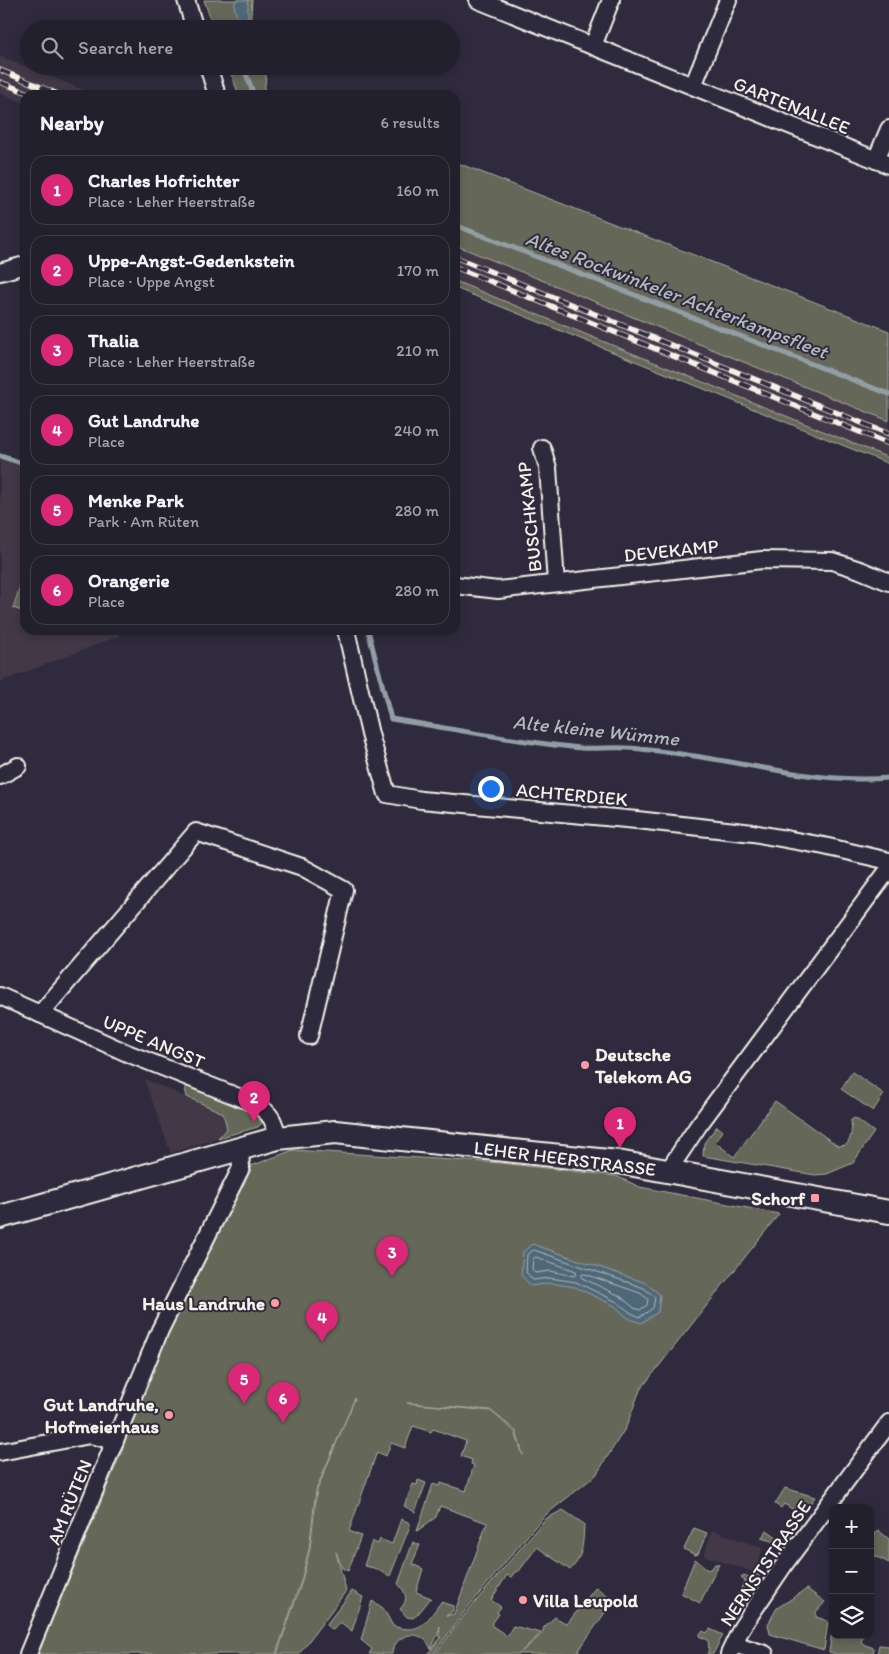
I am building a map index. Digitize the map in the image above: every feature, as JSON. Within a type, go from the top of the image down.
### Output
[{"type":"main road","name":"LEHER HEERSTRASSE","points":[[0,1217],[278,1138],[335,1132],[618,1162],[889,1212]]},
{"type":"street","points":[[186,0],[192,20]]},
{"type":"street","name":"GARTENALLEE","points":[[478,0],[883,162],[889,129]]},
{"type":"street","points":[[593,46],[611,0]]},
{"type":"street","points":[[693,86],[728,0]]},
{"type":"street","points":[[211,75],[215,90]]},
{"type":"street","points":[[0,272],[20,266]]},
{"type":"street","name":"BUSCHKAMP","points":[[542,448],[548,468],[556,583]]},
{"type":"street","name":"DEVEKAMP","points":[[460,586],[498,590],[762,560],[832,561],[889,582]]},
{"type":"street","name":"ACHTERDIEK","points":[[347,635],[370,734],[387,794],[421,800],[753,833],[824,846],[889,861]]},
{"type":"street","points":[[0,776],[18,766]]},
{"type":"street","points":[[40,1014],[196,832],[302,867],[344,890],[309,1036]]},
{"type":"street","points":[[668,1171],[703,1119],[889,868]]},
{"type":"street","name":"UPPE ANGST","points":[[0,996],[127,1053],[256,1104],[267,1112],[274,1121],[278,1138]]},
{"type":"street","name":"AM RÜTEN","points":[[28,1654],[160,1330],[241,1168],[240,1148]]},
{"type":"street","name":"NERNSTSTRASSE","points":[[731,1649],[742,1627],[786,1562],[889,1423]]},
{"type":"street","points":[[0,1452],[90,1435],[115,1441]]},
{"type":"street","points":[[731,1649],[765,1654]]},
{"type":"shaded area","points":[[0,56],[20,64],[20,75],[47,75],[84,90],[20,90],[20,101],[0,93]]},
{"type":"shaded area","points":[[460,246],[889,420],[889,458],[460,283]]},
{"type":"shaded area","points":[[0,455],[20,461],[20,635],[119,635],[0,682]]},
{"type":"shaded area","points":[[144,1079],[223,1113],[227,1128],[218,1138],[171,1153]]},
{"type":"shaded area","points":[[712,1530],[763,1548],[754,1572],[704,1556]]},
{"type":"green space","points":[[204,0],[252,0],[251,20],[211,20]]},
{"type":"green space","points":[[231,75],[266,75],[265,90],[237,90]]},
{"type":"green space","points":[[460,164],[889,331],[889,421],[460,247]]},
{"type":"green space","points":[[460,283],[889,458],[889,464],[460,290]]},
{"type":"green space","points":[[20,586],[20,610],[13,608]]},
{"type":"green space","points":[[852,1072],[884,1094],[873,1111],[841,1089]]},
{"type":"green space","points":[[184,1085],[262,1117],[262,1123],[258,1127],[218,1138],[227,1128],[223,1113],[187,1097]]},
{"type":"green space","points":[[775,1101],[838,1146],[846,1145],[848,1142],[851,1134],[851,1120],[855,1118],[874,1132],[853,1163],[827,1174],[815,1175],[703,1156],[704,1143],[717,1126],[723,1131],[715,1142],[734,1157]]},
{"type":"green space","points":[[293,1150],[500,1163],[616,1176],[640,1187],[779,1214],[640,1390],[626,1427],[596,1475],[543,1517],[465,1611],[433,1654],[428,1654],[441,1637],[439,1637],[440,1626],[431,1649],[424,1639],[419,1636],[408,1635],[399,1640],[392,1654],[369,1654],[372,1649],[361,1640],[372,1601],[383,1608],[393,1626],[402,1628],[417,1628],[422,1625],[441,1602],[453,1606],[453,1611],[446,1616],[454,1614],[487,1523],[440,1506],[436,1517],[417,1531],[433,1484],[439,1486],[441,1483],[466,1491],[474,1465],[471,1464],[472,1460],[461,1456],[466,1441],[433,1429],[431,1432],[413,1426],[405,1448],[391,1443],[386,1456],[377,1452],[349,1531],[361,1536],[348,1571],[342,1568],[336,1552],[346,1591],[299,1654],[277,1654],[302,1581],[310,1549],[317,1490],[355,1398],[316,1490],[309,1549],[301,1581],[276,1654],[38,1654],[122,1451],[126,1431],[158,1354],[251,1166]],"holes":[[[407,1403],[490,1410],[516,1431],[523,1455],[515,1432],[491,1411]]]},
{"type":"green space","points":[[418,1480],[426,1483],[415,1512],[404,1506],[413,1484],[417,1485]]},
{"type":"green space","points":[[785,1488],[815,1497],[781,1544],[761,1538],[767,1530],[782,1541],[805,1509],[799,1505],[795,1511],[784,1504],[781,1508],[775,1504]]},
{"type":"green space","points":[[563,1510],[584,1524],[582,1548],[575,1565],[570,1570],[537,1547],[519,1571],[515,1572],[511,1577],[507,1575],[491,1600],[501,1607],[497,1612],[499,1614],[491,1625],[507,1636],[513,1626],[541,1633],[521,1652],[542,1634],[544,1627],[555,1617],[567,1624],[596,1587],[613,1601],[576,1654],[435,1654],[466,1613],[545,1519]]},
{"type":"green space","points":[[401,1519],[410,1523],[410,1526],[390,1576],[374,1568],[364,1566],[372,1541],[378,1544],[380,1539],[392,1544]]},
{"type":"green space","points":[[694,1528],[707,1533],[698,1554],[695,1555],[684,1549]]},
{"type":"green space","points":[[878,1530],[889,1539],[889,1563],[874,1555],[874,1536]]},
{"type":"green space","points":[[413,1542],[420,1545],[412,1564],[423,1569],[416,1592],[431,1598],[413,1618],[407,1617],[400,1609],[405,1602],[405,1596],[398,1584]]},
{"type":"green space","points":[[695,1559],[708,1570],[715,1564],[719,1564],[700,1603],[681,1593]]},
{"type":"green space","points":[[756,1573],[760,1577],[733,1619],[727,1615],[745,1581],[741,1578],[743,1575],[753,1578]]},
{"type":"green space","points":[[807,1589],[825,1602],[816,1612],[816,1617],[828,1621],[824,1650],[770,1634],[768,1624],[777,1608]]},
{"type":"green space","points":[[352,1591],[363,1597],[352,1631],[340,1622],[333,1630],[326,1625]]},
{"type":"green space","points":[[710,1629],[723,1635],[713,1654],[707,1654],[709,1650],[708,1640],[699,1636],[702,1631],[707,1633]]},
{"type":"green space","points":[[831,1639],[862,1639],[861,1642],[865,1645],[874,1648],[873,1654],[836,1654],[829,1652]]},
{"type":"green space","points":[[879,1645],[889,1646],[889,1654],[877,1654]]},
{"type":"water","points":[[236,0],[248,0],[248,19],[242,20],[239,18],[234,6]]},
{"type":"water","points":[[532,1244],[646,1283],[660,1295],[658,1312],[641,1323],[628,1318],[615,1306],[575,1287],[550,1283],[531,1286],[521,1275],[523,1252]]},
{"type":"waterway","name":"Altes Rockwinkeler Achterkampsfleet","points":[[246,75],[252,90]]},
{"type":"waterway","name":"Altes Rockwinkeler Achterkampsfleet","points":[[460,227],[889,394]]},
{"type":"waterway","name":"Alte kleine Wümme","points":[[0,456],[20,462]]},
{"type":"waterway","name":"Alte kleine Wümme","points":[[369,635],[391,719],[509,739],[581,748],[642,749],[813,776],[864,779],[889,778]]},
{"type":"railway","points":[[0,70],[48,90]]},
{"type":"railway","points":[[0,82],[20,90]]},
{"type":"railway","points":[[460,259],[889,434]]},
{"type":"railway","points":[[460,269],[889,444]]},
{"type":"place","name":"Deutsche Telekom AG","points":[[585,1065]]},
{"type":"place","name":"Uppe-Angst-Gedenkstein","points":[[254,1122]]},
{"type":"place","name":"Charles Hofrichter","points":[[620,1148]]},
{"type":"place","name":"Schorf","points":[[815,1198]]},
{"type":"place","name":"Thalia","points":[[392,1277]]},
{"type":"place","name":"Haus Landruhe","points":[[275,1303]]},
{"type":"place","name":"Gut Landruhe","points":[[322,1342]]},
{"type":"place","name":"Menke Park","points":[[244,1404]]},
{"type":"place","name":"Gut Landruhe, Hofmeierhaus","points":[[169,1415]]},
{"type":"place","name":"Orangerie","points":[[283,1423]]},
{"type":"place","name":"Villa Leupold","points":[[523,1600]]}]
